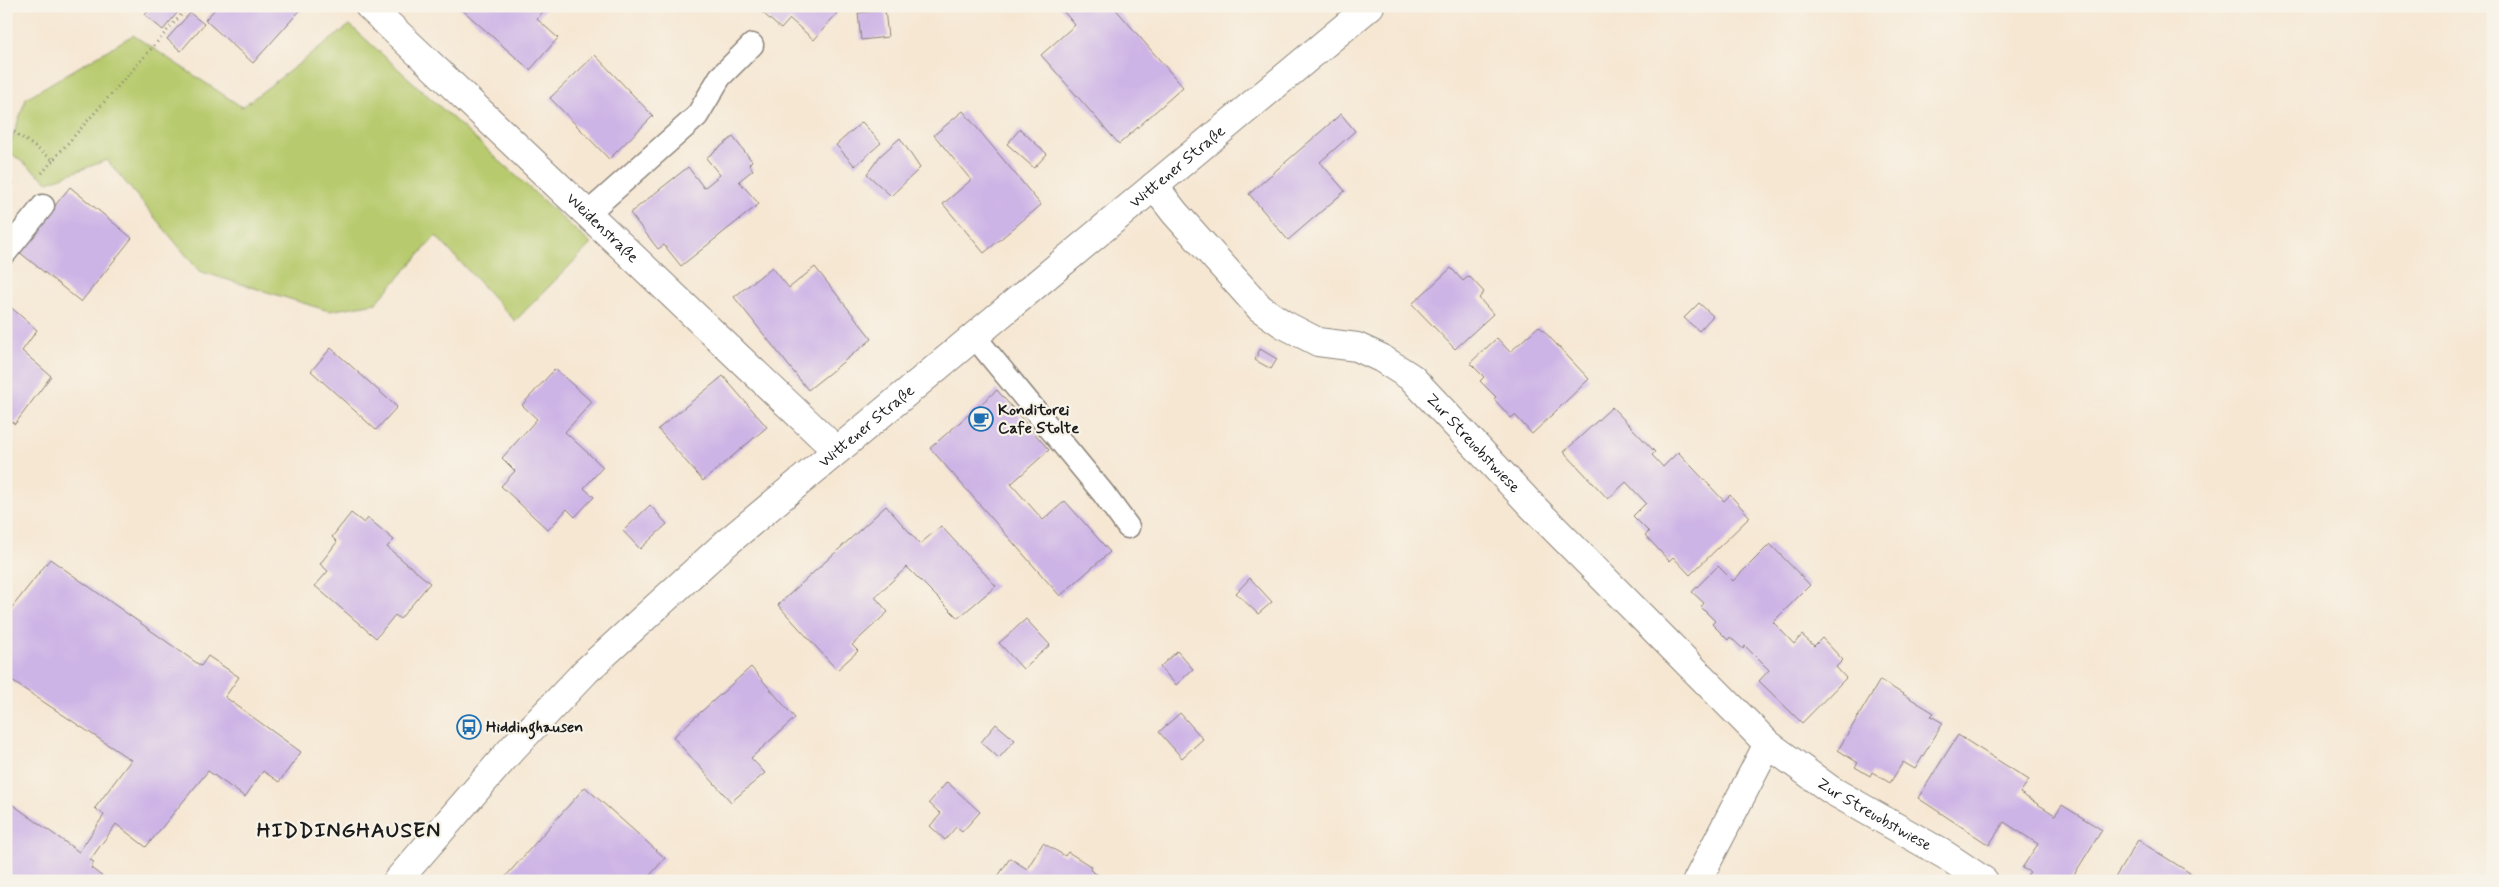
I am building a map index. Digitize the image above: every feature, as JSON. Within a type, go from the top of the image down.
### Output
[{"type":"street","name":"Weidenstraße","points":[[369,6],[836,450]]},
{"type":"street","name":"Wittener Straße","points":[[397,881],[511,750],[586,672],[724,546],[836,450],[1370,6]]},
{"type":"street","name":"Zur Streuobstwiese","points":[[1154,186],[1175,213],[1260,308],[1283,324],[1318,342],[1357,347],[1381,358],[1412,378],[1528,501],[1768,744],[1831,790],[1945,855],[1984,881]]},
{"type":"street","points":[[1697,881],[1768,744]]},
{"type":"lane","points":[[587,214],[697,116],[720,77],[752,45]]},
{"type":"lane","points":[[6,252],[43,206]]},
{"type":"lane","points":[[974,336],[1103,493],[1128,527]]},
{"type":"path","points":[[6,126],[53,160],[190,6]]},
{"type":"green space","points":[[350,25],[591,244],[515,321],[436,236],[376,303],[329,311],[199,271],[107,160],[48,182],[8,151],[26,98],[133,35],[242,107]]},
{"type":"building","points":[[152,6],[183,6],[163,30],[145,15]]},
{"type":"building","points":[[218,6],[304,6],[253,63],[205,20]]},
{"type":"building","points":[[458,6],[547,6],[537,19],[558,38],[530,70]]},
{"type":"building","points":[[755,6],[843,6],[814,40],[790,19],[781,29]]},
{"type":"building","points":[[1059,6],[1113,6],[1183,87],[1119,144],[1041,55],[1075,25]]},
{"type":"building","points":[[885,10],[888,37],[861,40],[858,13]]},
{"type":"building","points":[[190,13],[204,24],[181,51],[167,39]]},
{"type":"building","points":[[595,55],[653,116],[609,159],[550,98]]},
{"type":"building","points":[[963,111],[1041,205],[984,253],[943,204],[971,180],[934,135]]},
{"type":"building","points":[[1341,114],[1355,131],[1320,162],[1345,191],[1288,240],[1249,194]]},
{"type":"building","points":[[862,122],[881,143],[855,166],[836,145]]},
{"type":"building","points":[[1020,129],[1047,154],[1034,168],[1007,144]]},
{"type":"building","points":[[733,137],[752,161],[749,164],[753,170],[739,181],[759,204],[681,266],[664,245],[658,249],[630,213],[688,167],[704,188],[720,175],[706,158]]},
{"type":"building","points":[[900,138],[920,168],[891,196],[867,174],[880,156]]},
{"type":"building","points":[[6,177],[13,183],[6,191]]},
{"type":"building","points":[[70,187],[132,238],[81,302],[18,251]]},
{"type":"building","points":[[772,267],[789,288],[815,267],[872,339],[808,390],[734,297]]},
{"type":"building","points":[[1451,268],[1463,281],[1469,276],[1484,292],[1479,298],[1493,314],[1455,349],[1412,304]]},
{"type":"building","points":[[6,303],[37,330],[22,351],[51,376],[15,424],[6,418]]},
{"type":"building","points":[[1699,303],[1713,316],[1699,331],[1684,318]]},
{"type":"building","points":[[1539,326],[1589,379],[1532,434],[1515,415],[1511,418],[1494,399],[1496,397],[1480,381],[1484,377],[1470,363],[1497,338],[1510,352]]},
{"type":"building","points":[[331,348],[397,407],[376,430],[311,371]]},
{"type":"building","points":[[1260,349],[1277,359],[1271,369],[1255,360]]},
{"type":"building","points":[[555,369],[592,402],[565,432],[603,467],[584,488],[594,497],[575,517],[567,509],[548,530],[501,486],[515,471],[502,458],[537,419],[522,405]]},
{"type":"building","points":[[723,376],[767,427],[703,481],[658,429]]},
{"type":"building","points":[[997,390],[1049,450],[1011,484],[1043,520],[1065,501],[1110,552],[1060,596],[930,448]]},
{"type":"building","points":[[1612,407],[1655,452],[1652,455],[1663,467],[1678,452],[1724,501],[1730,495],[1750,517],[1690,575],[1673,557],[1669,561],[1645,535],[1649,532],[1633,516],[1646,503],[1626,482],[1608,499],[1564,452]]},
{"type":"building","points":[[650,505],[667,524],[640,549],[623,531]]},
{"type":"building","points":[[886,506],[920,544],[941,526],[996,586],[958,618],[907,567],[875,597],[888,612],[852,645],[858,651],[837,670],[778,605]]},
{"type":"building","points":[[351,513],[364,523],[368,518],[394,540],[387,547],[430,583],[400,619],[395,615],[376,638],[315,586],[328,571],[320,564],[337,542],[332,537]]},
{"type":"building","points":[[1770,544],[1810,585],[1773,622],[1794,644],[1802,635],[1814,646],[1822,638],[1843,660],[1836,667],[1846,678],[1802,723],[1759,681],[1769,670],[1745,646],[1743,649],[1730,637],[1728,640],[1712,624],[1715,621],[1701,607],[1704,603],[1692,592],[1718,566],[1733,581]]},
{"type":"building","points":[[50,559],[201,666],[208,656],[239,677],[225,697],[301,752],[279,782],[263,771],[245,797],[208,771],[146,847],[116,824],[90,860],[94,862],[91,868],[108,881],[6,881],[6,800],[79,852],[104,815],[95,808],[131,760],[6,677],[6,615]]},
{"type":"building","points":[[1250,578],[1272,602],[1258,614],[1236,593]]},
{"type":"building","points":[[1026,619],[1050,645],[1023,669],[999,643]]},
{"type":"building","points":[[1177,651],[1193,669],[1176,685],[1160,667]]},
{"type":"building","points":[[751,667],[795,718],[751,758],[765,773],[731,802],[673,737]]},
{"type":"building","points":[[1880,680],[1934,713],[1931,716],[1943,723],[1915,769],[1903,762],[1890,783],[1872,772],[1870,776],[1855,767],[1858,763],[1838,750]]},
{"type":"building","points":[[1180,713],[1203,739],[1182,758],[1159,732]]},
{"type":"building","points":[[996,724],[1015,740],[999,758],[981,742]]},
{"type":"building","points":[[1958,735],[2029,780],[2020,793],[2055,815],[2062,805],[2102,830],[2070,881],[2036,881],[2027,875],[2030,872],[2022,868],[2038,844],[2004,822],[1989,845],[1918,798]]},
{"type":"building","points":[[947,782],[980,812],[962,832],[956,827],[945,840],[930,826],[941,814],[929,803]]},
{"type":"building","points":[[585,787],[665,858],[645,881],[512,881],[506,876]]},
{"type":"building","points":[[2138,840],[2190,873],[2185,881],[2113,881]]},
{"type":"building","points":[[1043,843],[1065,856],[1068,852],[1092,867],[1090,870],[1108,881],[995,881],[1010,858],[1027,869]]},
{"type":"place","name":"Konditorei Cafe Stolte","points":[[981,419]]},
{"type":"place","name":"Hiddinghausen","points":[[469,727]]},
{"type":"district","name":"HIDDINGHAUSEN","points":[[349,831]]}]
